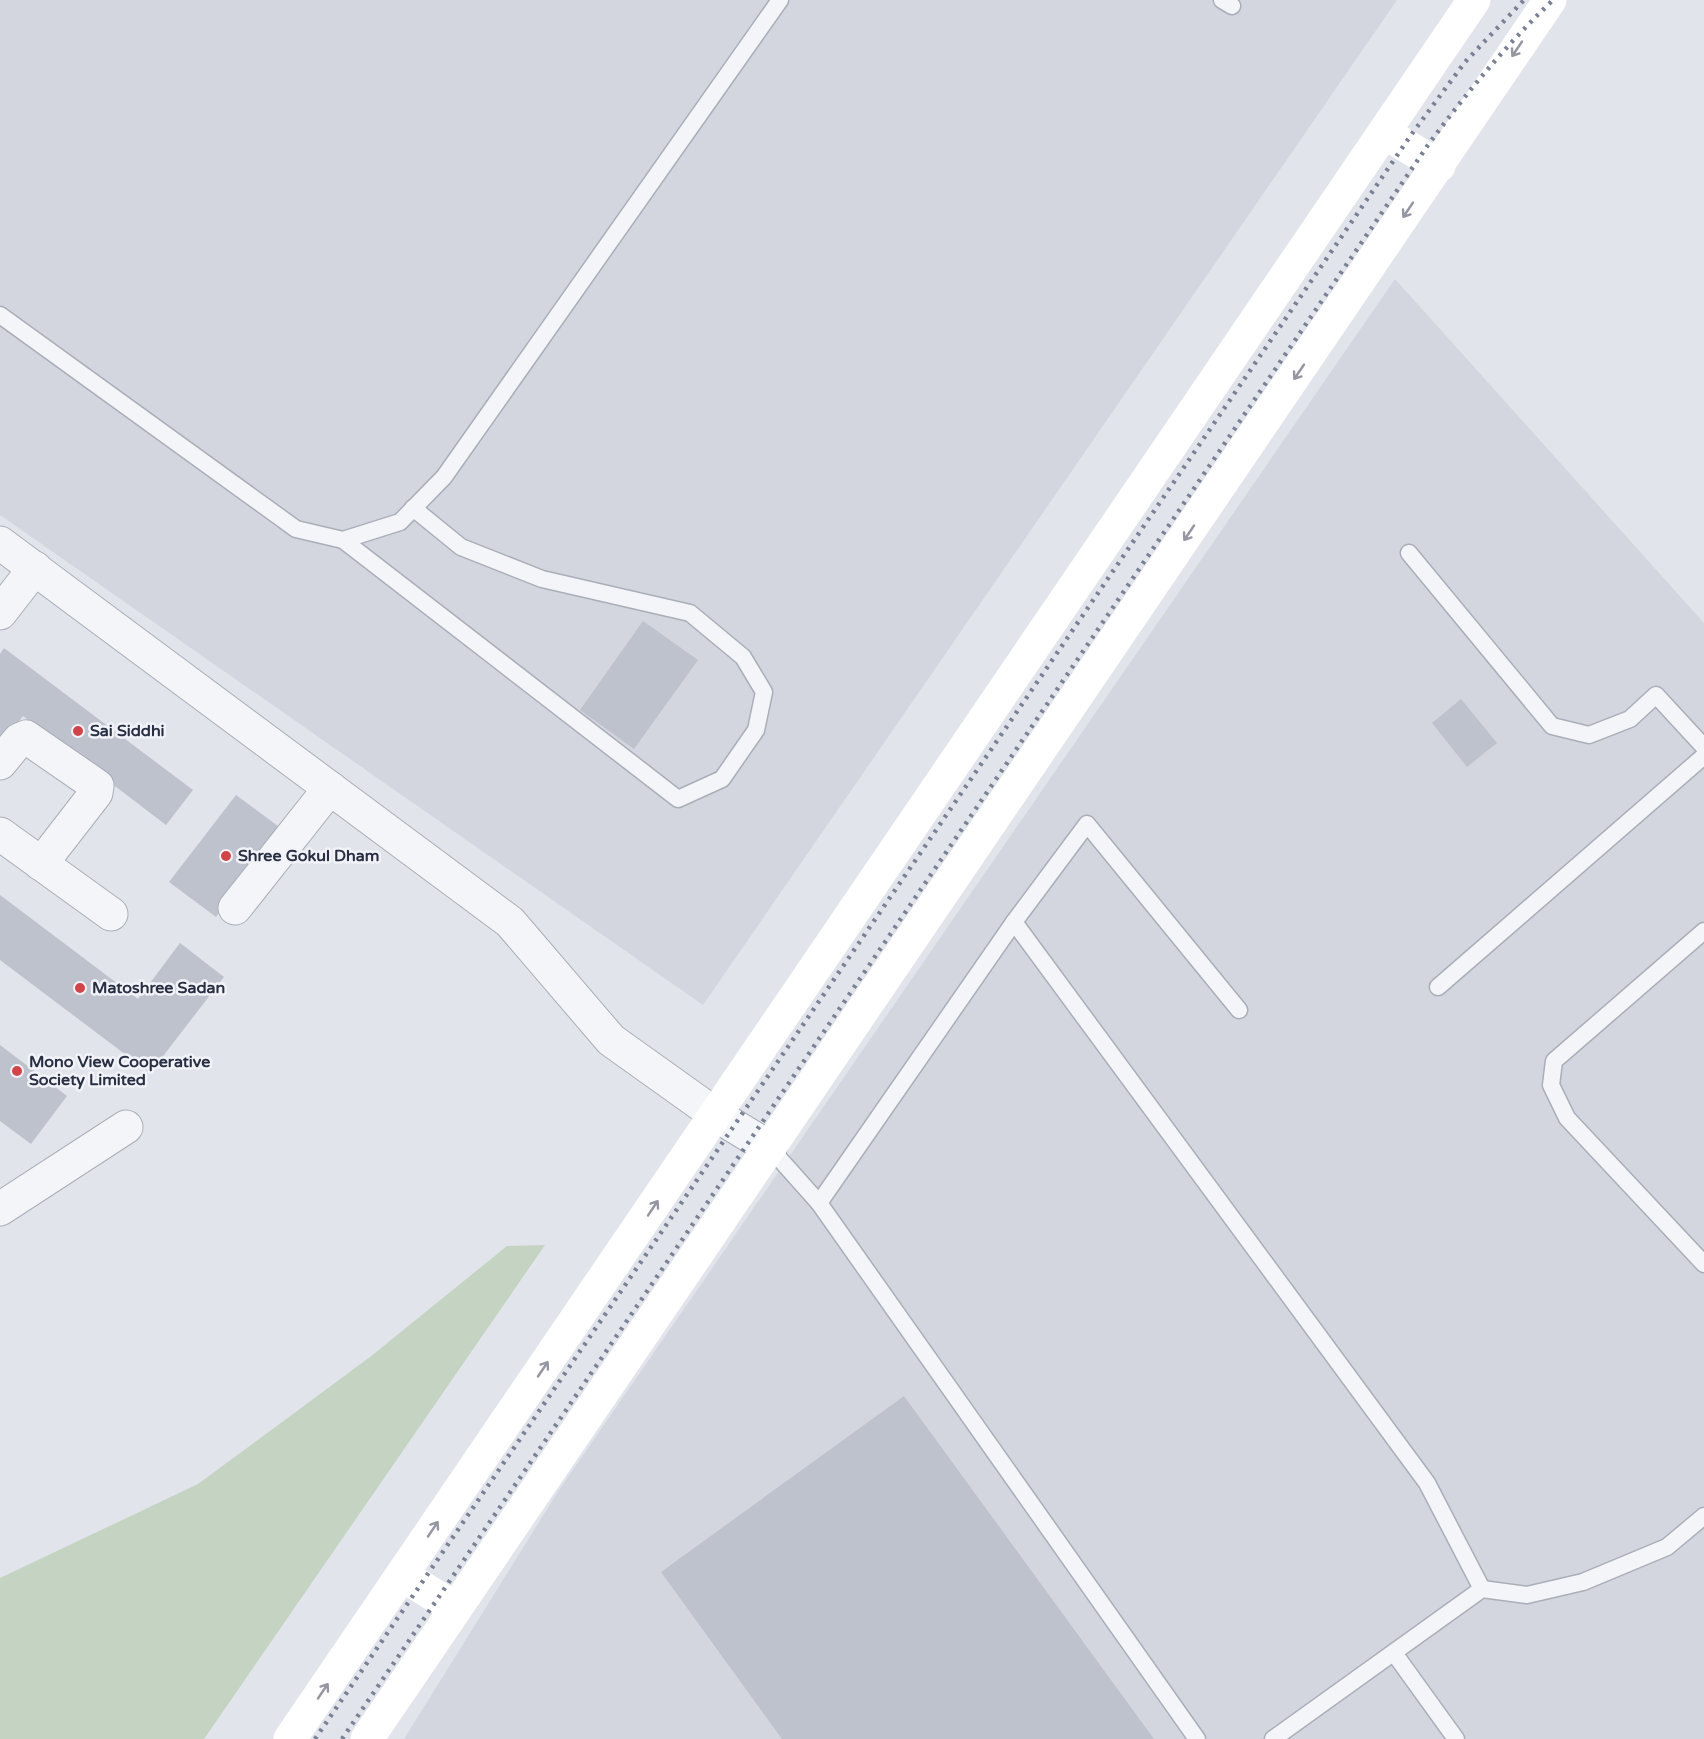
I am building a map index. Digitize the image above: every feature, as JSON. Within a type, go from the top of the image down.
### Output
[{"type":"main road","points":[[290,1739],[1474,0]]},
{"type":"main road","points":[[368,1739],[1550,0]]},
{"type":"main road","points":[[1385,133],[1439,166]]},
{"type":"main road","points":[[402,1575],[455,1608]]},
{"type":"street","points":[[0,543],[510,922],[611,1040],[716,1115],[770,1148]]},
{"type":"street","points":[[0,613],[35,568]]},
{"type":"street","points":[[0,763],[19,740],[26,737],[97,786],[96,793],[41,864]]},
{"type":"street","points":[[235,908],[330,788]]},
{"type":"street","points":[[0,834],[111,914]]},
{"type":"street","points":[[0,1209],[126,1127]]},
{"type":"lane","points":[[343,540],[399,522],[444,477],[780,0]]},
{"type":"lane","points":[[0,315],[296,529],[343,540],[678,799],[722,779],[756,730],[764,692],[743,657],[690,613],[542,579],[461,547],[413,508]]},
{"type":"lane","points":[[1409,553],[1552,726],[1589,735],[1630,719],[1656,695],[1704,747]]},
{"type":"lane","points":[[1438,987],[1704,756]]},
{"type":"lane","points":[[819,1203],[1014,922],[1087,824],[1239,1010]]},
{"type":"lane","points":[[1014,922],[1427,1484],[1482,1589]]},
{"type":"lane","points":[[1702,1256],[1568,1118],[1551,1085],[1554,1061],[1704,930]]},
{"type":"lane","points":[[770,1148],[819,1203],[1197,1739]]},
{"type":"lane","points":[[1273,1739],[1482,1589],[1527,1595],[1583,1582],[1666,1547],[1704,1516]]},
{"type":"lane","points":[[1394,1653],[1456,1739]]},
{"type":"shaded area","points":[[0,0],[1397,0],[703,1005],[0,515]]},
{"type":"shaded area","points":[[1395,279],[1704,623],[1704,1739],[404,1739],[559,1490]]},
{"type":"green space","points":[[545,1245],[204,1739],[0,1739],[0,1578],[198,1484],[370,1357],[507,1246]]},
{"type":"building","points":[[643,621],[698,660],[634,749],[580,710]]},
{"type":"building","name":"Sai Siddhi","points":[[4,648],[193,790],[166,825],[23,716],[0,746],[0,654]]},
{"type":"building","points":[[1461,699],[1497,743],[1467,767],[1432,723]]},
{"type":"building","name":"Shree Gokul Dham","points":[[236,795],[282,829],[216,917],[169,882]]},
{"type":"building","name":"Matoshree Sadan","points":[[0,895],[138,999],[180,943],[224,977],[150,1073],[0,960]]},
{"type":"building","name":"Mono View Cooperative Society Limited","points":[[0,1045],[67,1096],[31,1144],[0,1121]]},
{"type":"building","points":[[904,1396],[1154,1739],[782,1739],[661,1572]]},
{"type":"railway","points":[[315,1739],[1411,135],[1465,62],[1524,0]]},
{"type":"railway","points":[[342,1739],[1428,145],[1519,34],[1553,0]]},
{"type":"place","name":"Sai Siddhi","points":[[78,731]]},
{"type":"place","name":"Shree Gokul Dham","points":[[226,856]]},
{"type":"place","name":"Matoshree Sadan","points":[[80,988]]},
{"type":"place","name":"Mono View Cooperative Society Limited","points":[[17,1071]]}]
